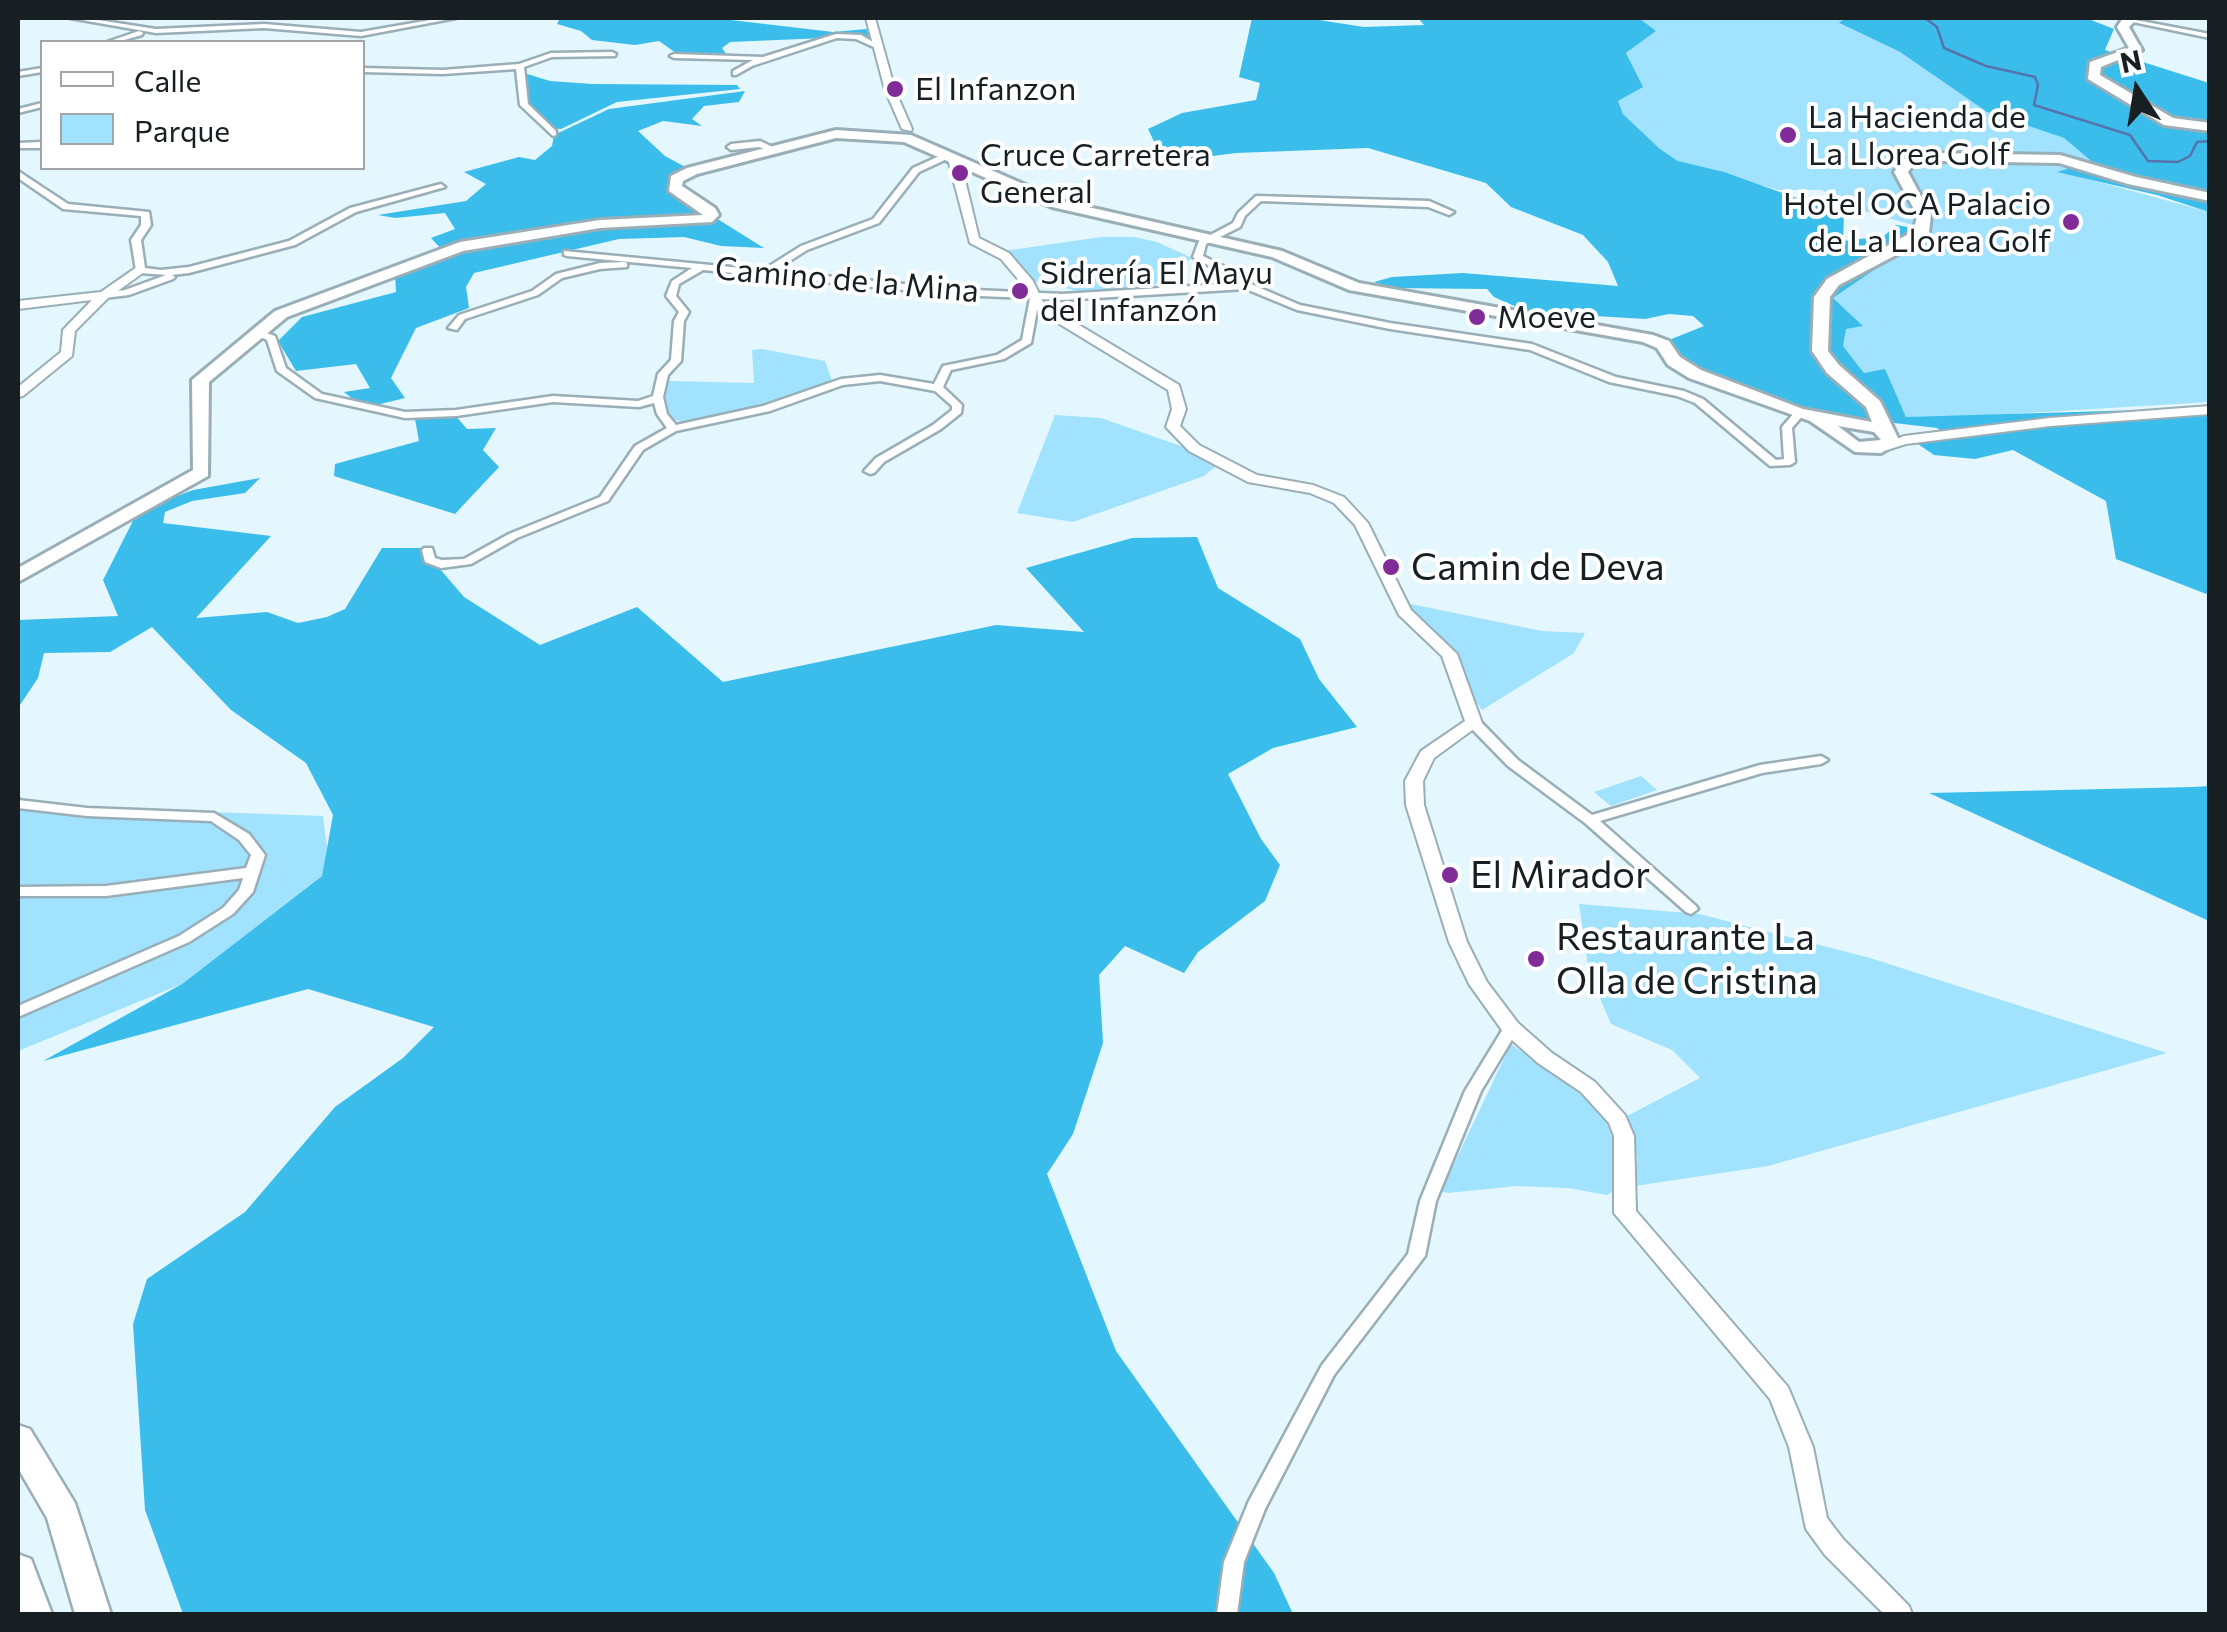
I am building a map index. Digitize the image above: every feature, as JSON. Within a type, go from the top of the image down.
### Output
[{"type":"highway","points":[[2130,18],[2123,27],[2136,50],[2095,65],[2093,76],[2168,122],[2210,127]]},
{"type":"highway","points":[[813,138],[897,130]]},
{"type":"highway","points":[[18,576],[202,472],[200,380],[255,332],[304,304],[460,246],[519,240],[600,224],[707,219],[712,215],[710,210],[674,188],[676,179],[813,138],[897,130],[1072,209],[1288,256],[1329,279],[1355,287],[1647,338],[1663,345],[1674,362],[1695,374],[1808,417],[1851,428],[1884,431]]},
{"type":"highway","points":[[1884,431],[1874,405],[1833,369],[1820,351],[1822,297],[1833,282],[1912,241],[1921,232],[1924,215],[1901,172],[1908,162],[1938,158],[2060,159],[2133,181],[2210,196]]},
{"type":"highway","points":[[1851,428],[1855,447],[1884,431]]},
{"type":"highway","points":[[18,1439],[63,1514],[93,1614]]},
{"type":"highway","points":[[18,1570],[34,1614]]},
{"type":"street","points":[[74,18],[156,31]]},
{"type":"street","points":[[322,18],[321,24],[338,33]]},
{"type":"street","points":[[120,40],[156,31],[264,26],[338,33],[386,31],[452,18]]},
{"type":"street","points":[[870,18],[897,130]]},
{"type":"street","points":[[2130,18],[2210,36]]},
{"type":"street","points":[[291,30],[302,40]]},
{"type":"street","points":[[736,73],[836,36],[858,37],[876,46]]},
{"type":"street","points":[[365,70],[428,72],[520,66],[551,55],[612,54]]},
{"type":"street","points":[[674,56],[766,59]]},
{"type":"street","points":[[520,66],[524,104],[553,133]]},
{"type":"street","points":[[731,147],[760,144],[773,148]]},
{"type":"street","points":[[766,272],[804,248],[876,221],[916,170],[950,157],[974,240],[1005,256],[1046,310],[1174,388],[1179,410],[1173,427],[1194,448],[1253,479],[1313,489],[1340,500],[1360,523],[1404,612],[1448,654],[1474,723],[1513,762],[1590,820],[1690,910]]},
{"type":"street","points":[[18,174],[66,207],[146,214],[146,224],[136,240],[141,270]]},
{"type":"street","points":[[18,305],[126,292],[189,270],[292,243],[353,210],[441,187]]},
{"type":"street","points":[[1450,212],[1429,204],[1259,198],[1240,215],[1236,225],[1202,242],[1198,257],[1281,302],[1314,311],[1532,347],[1613,380],[1680,393],[1699,401],[1774,464],[1790,462],[1787,428],[1808,417]]},
{"type":"street","points":[[566,253],[589,252],[660,264]]},
{"type":"street","points":[[453,328],[462,317],[535,293],[572,272],[600,266],[660,264]]},
{"type":"street","name":"Camino de la Mina","points":[[660,264],[863,285],[1035,296],[1247,286]]},
{"type":"street","points":[[672,429],[659,398],[663,374],[676,361],[679,322],[684,312],[671,296],[676,283],[702,266]]},
{"type":"street","points":[[18,393],[66,353],[69,330],[104,295],[141,270],[189,270]]},
{"type":"street","points":[[938,388],[947,368],[1000,357],[1027,341],[1035,296]]},
{"type":"street","points":[[255,332],[270,338],[280,368],[320,396],[418,417],[566,399],[639,404],[659,398]]},
{"type":"street","points":[[428,550],[429,560],[441,564],[467,562],[513,536],[604,499],[639,448],[672,429],[766,408],[841,382],[880,378],[938,388],[957,405],[957,411],[914,442],[880,460],[870,471]]},
{"type":"street","points":[[506,400],[525,404]]},
{"type":"street","points":[[1884,431],[1926,437],[2050,422],[2210,410]]},
{"type":"street","points":[[1474,723],[1427,755],[1418,766],[1414,781],[1415,805],[1458,942],[1480,984],[1511,1028],[1544,1058],[1588,1087],[1618,1120],[1624,1136],[1625,1213],[1780,1394],[1801,1447],[1815,1522],[1834,1548],[1900,1614]]},
{"type":"street","points":[[1590,820],[1760,769],[1821,760]]},
{"type":"street","points":[[18,805],[214,817],[244,837],[258,856],[246,892],[228,911],[184,939],[18,1012]]},
{"type":"street","points":[[18,891],[106,891],[252,872]]},
{"type":"street","points":[[1227,1614],[1234,1562],[1256,1507],[1328,1370],[1416,1256],[1428,1201],[1473,1091],[1511,1028]]},
{"type":"green space","points":[[1639,18],[1845,18],[1840,24],[1900,52],[1987,112],[2064,138],[2092,162],[2059,171],[2209,212],[2209,402],[1906,417],[1885,370],[1864,373],[1842,345],[1845,329],[1862,325],[1833,298],[1931,230],[1856,209],[1822,190],[1778,190],[1678,161],[1660,149],[1623,114],[1618,101],[1642,87],[1626,53],[1656,31]]},
{"type":"green space","points":[[1101,237],[1157,242],[1192,258],[1149,289],[1091,294],[1034,281],[1004,251]]},
{"type":"green space","points":[[752,350],[825,361],[832,381],[766,405],[688,423],[671,419],[665,398],[669,381],[754,383]]},
{"type":"green space","points":[[1055,415],[1101,418],[1192,450],[1218,465],[1204,476],[1073,522],[1017,513]]},
{"type":"green space","points":[[1406,603],[1542,631],[1585,633],[1574,653],[1482,710],[1465,685],[1449,646],[1419,622]]},
{"type":"green space","points":[[1641,776],[1657,790],[1611,806],[1594,792]]},
{"type":"green space","points":[[18,796],[44,806],[323,816],[327,848],[323,875],[182,984],[18,1051]]},
{"type":"green space","points":[[1579,904],[1699,914],[1870,958],[2167,1053],[1768,1166],[1635,1186],[1637,1158],[1627,1116],[1700,1078],[1672,1050],[1611,1024],[1589,973]]},
{"type":"green space","points":[[1511,1044],[1603,1111],[1617,1152],[1613,1191],[1607,1195],[1568,1188],[1516,1186],[1441,1191]]},
{"type":"shaded area","points":[[560,18],[714,18],[833,32],[867,29],[870,43],[848,37],[730,42],[722,48],[728,57],[683,58],[659,41],[635,45],[592,40],[581,31],[557,24]]},
{"type":"shaded area","points":[[1252,18],[1306,18],[1364,27],[1424,25],[1418,18],[1639,18],[1656,31],[1626,53],[1643,87],[1618,101],[1623,114],[1660,149],[1678,161],[1724,172],[1844,215],[1843,241],[1884,236],[1896,225],[1931,231],[1833,298],[1863,326],[1846,329],[1843,346],[1864,373],[1885,369],[1906,417],[2209,408],[2209,595],[2116,559],[2106,501],[2013,450],[1975,459],[1934,455],[1918,444],[1953,439],[1937,428],[1800,412],[1683,362],[1669,340],[1704,326],[1693,316],[1669,314],[1645,319],[1528,312],[1494,297],[1487,289],[1393,288],[1374,282],[1392,277],[1463,273],[1618,286],[1608,262],[1583,235],[1511,207],[1486,183],[1368,148],[1236,153],[1164,162],[1148,129],[1182,113],[1256,100],[1260,83],[1239,77]]},
{"type":"shaded area","points":[[1845,18],[2086,18],[2114,29],[2105,50],[2209,83],[2209,212],[2157,195],[2057,172],[2091,161],[2064,138],[1987,112],[1900,52],[1839,23]]},
{"type":"shaded area","points":[[524,73],[550,81],[737,85],[740,89],[617,102],[561,129],[548,128],[526,104]]},
{"type":"shaded area","points":[[745,91],[739,102],[704,106],[692,119],[702,126],[663,121],[638,131],[665,156],[689,169],[670,178],[667,185],[671,190],[764,248],[721,246],[684,237],[619,239],[474,273],[466,287],[469,308],[416,328],[391,378],[405,398],[364,408],[344,392],[370,388],[356,364],[296,371],[278,341],[302,317],[396,292],[395,274],[444,252],[431,238],[455,229],[445,213],[395,218],[378,215],[466,201],[486,184],[464,172],[519,157],[535,160],[552,146],[554,135],[609,109]]},
{"type":"shaded area","points":[[455,415],[467,429],[496,428],[483,450],[499,467],[455,514],[334,476],[335,464],[419,441],[415,419]]},
{"type":"shaded area","points":[[260,478],[245,493],[192,501],[165,512],[163,523],[271,536],[196,618],[267,612],[298,623],[327,617],[345,609],[382,548],[422,548],[464,597],[540,645],[637,607],[723,682],[996,625],[1084,632],[1026,568],[1132,538],[1197,537],[1218,588],[1300,639],[1319,679],[1357,727],[1273,748],[1228,774],[1261,839],[1280,865],[1265,901],[1198,952],[1184,973],[1125,946],[1099,975],[1103,1043],[1073,1134],[1047,1174],[1116,1351],[1274,1573],[1293,1614],[183,1614],[145,1510],[133,1324],[147,1279],[245,1212],[335,1107],[403,1058],[434,1027],[308,989],[43,1061],[182,984],[322,876],[333,815],[306,763],[231,710],[152,627],[110,652],[44,653],[38,678],[18,708],[18,620],[118,616],[103,580],[138,511],[193,490]]},
{"type":"shaded area","points":[[2209,786],[2209,921],[1929,793],[2193,787]]},
{"type":"waterway","points":[[1925,18],[1937,27],[1944,48],[1986,66],[2035,77],[2038,85],[2034,105],[2130,135],[2148,161],[2178,162],[2190,156],[2197,142],[2210,141]]},
{"type":"place","name":"El Infanzon","points":[[895,89]]},
{"type":"place","name":"La Hacienda de La Llorea Golf","points":[[1788,135]]},
{"type":"place","name":"Cruce Carretera General","points":[[960,173]]},
{"type":"place","name":"Hotel OCA Palacio de La Llorea Golf","points":[[2071,222]]},
{"type":"place","name":"Sidrería El Mayu del Infanzón","points":[[1020,291]]},
{"type":"place","name":"Moeve","points":[[1477,317]]},
{"type":"place","name":"Camin de Deva","points":[[1391,567]]},
{"type":"place","name":"El Mirador","points":[[1450,875]]},
{"type":"place","name":"Restaurante La Olla de Cristina","points":[[1536,959]]}]
